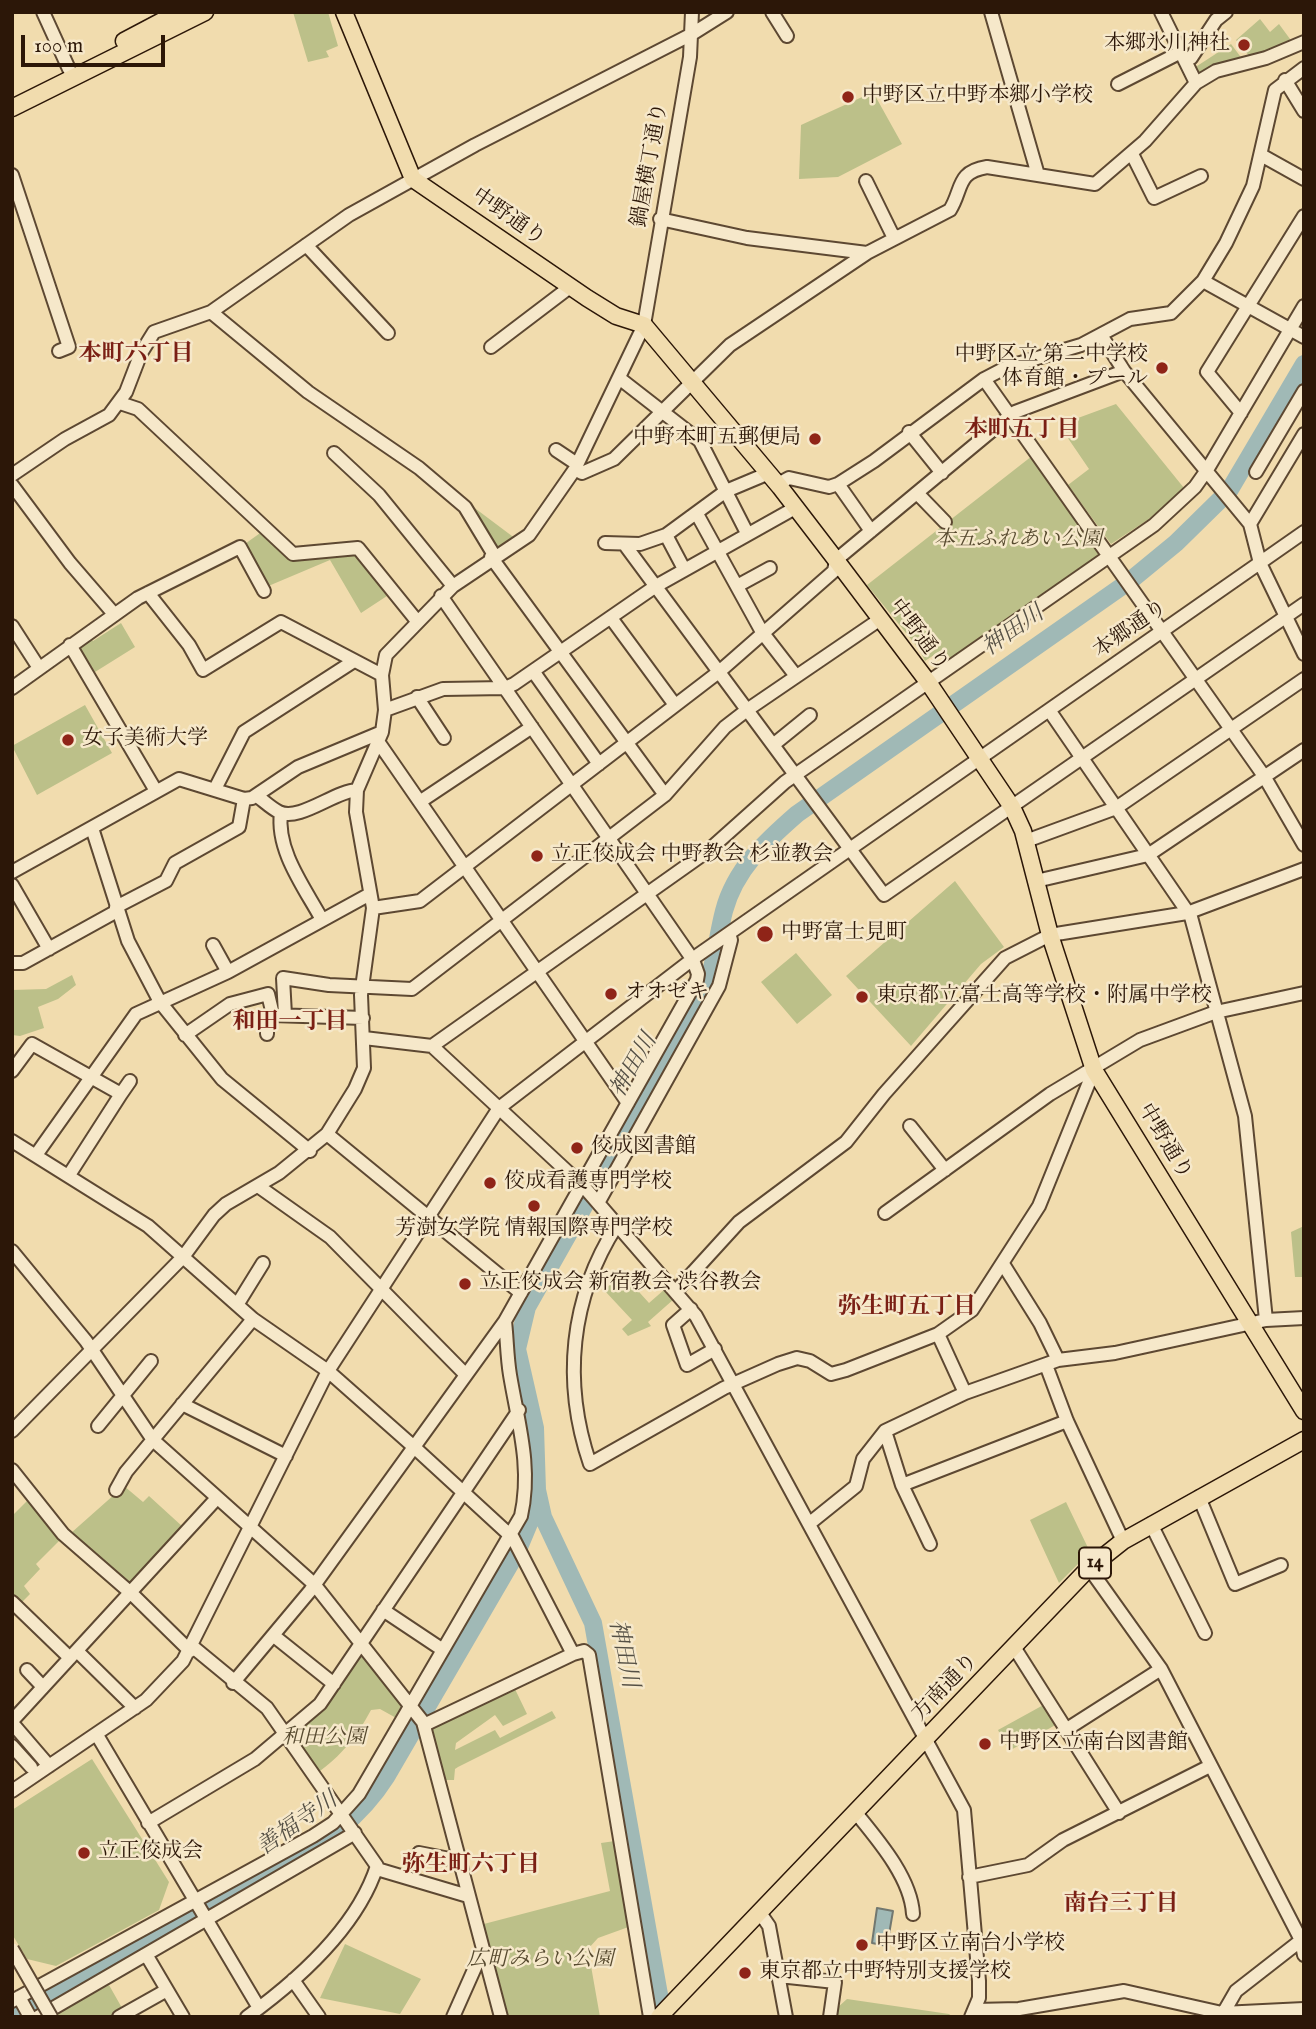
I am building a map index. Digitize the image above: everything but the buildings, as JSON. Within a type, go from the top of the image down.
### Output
[{"type":"main road","points":[[12,96],[179,12]]},
{"type":"main road","points":[[12,108],[205,12]]},
{"type":"main road","points":[[344,12],[413,179]]},
{"type":"main road","name":"中野通り","points":[[413,179],[616,316],[644,324],[773,478],[928,682],[1012,807],[1026,841],[1091,1077],[1264,1321],[1304,1411]]},
{"type":"main road","name":"方南通り","points":[[664,2012],[1089,1568],[1123,1541],[1151,1524],[1304,1440]]},
{"type":"street","points":[[43,12],[69,69]]},
{"type":"street","name":"鍋屋横丁通り","points":[[382,675],[386,655],[441,596],[493,556],[529,535],[576,467],[619,378],[644,324],[692,34],[692,12]]},
{"type":"street","points":[[12,475],[65,439],[109,415],[120,402],[141,353],[154,332],[211,312],[349,215],[692,34],[727,12]]},
{"type":"street","points":[[772,12],[787,36]]},
{"type":"street","points":[[991,12],[1038,175]]},
{"type":"street","points":[[1161,12],[1196,83]]},
{"type":"street","points":[[1118,84],[1183,57],[1191,58],[1216,20],[1226,12]]},
{"type":"street","points":[[556,450],[582,473],[614,459],[730,345],[867,253],[950,210],[956,201],[958,185],[971,171],[987,167],[1095,184],[1132,154],[1196,83],[1216,71],[1266,58],[1304,42]]},
{"type":"street","points":[[605,543],[647,543],[666,535],[726,491],[773,478],[789,478],[829,487],[838,484],[874,461],[909,432],[984,379],[1101,335],[1138,317],[1171,313],[1203,281],[1245,208],[1261,155],[1272,98],[1285,80],[1304,68]]},
{"type":"street","points":[[1285,80],[1304,111]]},
{"type":"street","points":[[1132,154],[1154,198],[1201,176]]},
{"type":"street","points":[[1261,155],[1304,179]]},
{"type":"street","points":[[12,175],[69,347],[59,351]]},
{"type":"street","points":[[866,181],[892,234],[897,237]]},
{"type":"street","points":[[1241,413],[1207,372],[1304,216]]},
{"type":"street","points":[[660,219],[747,239],[867,253]]},
{"type":"street","points":[[306,244],[388,333]]},
{"type":"street","points":[[1203,281],[1304,337]]},
{"type":"street","points":[[491,347],[570,287]]},
{"type":"street","points":[[432,1046],[709,850],[796,775],[1153,525],[1195,487],[1207,470],[1304,306]]},
{"type":"street","points":[[211,312],[280,369],[419,468],[465,507],[493,556],[560,653],[665,795]]},
{"type":"street","points":[[1101,335],[1124,371],[1250,524],[1261,563],[1304,654]]},
{"type":"street","points":[[373,908],[420,901],[626,744],[720,671],[834,571],[836,560],[1011,416],[1124,371]]},
{"type":"street","points":[[619,378],[700,442],[747,533]]},
{"type":"street","points":[[984,379],[1264,776],[1304,845]]},
{"type":"street","points":[[1256,472],[1304,391]]},
{"type":"street","points":[[120,402],[138,409],[293,554],[358,548],[417,621]]},
{"type":"street","points":[[909,432],[942,473]]},
{"type":"street","points":[[1250,524],[1304,434]]},
{"type":"street","points":[[334,453],[379,495],[453,586]]},
{"type":"street","points":[[838,484],[871,531]]},
{"type":"street","points":[[12,485],[71,564],[114,614]]},
{"type":"street","points":[[917,493],[945,522]]},
{"type":"street","points":[[385,710],[443,689],[505,688],[656,586],[795,508]]},
{"type":"street","points":[[697,514],[762,632],[796,676]]},
{"type":"street","name":"本郷通り","points":[[12,1791],[135,1707],[166,1682],[191,1649],[328,1371],[499,1108],[708,948],[1304,532]]},
{"type":"street","points":[[666,535],[684,569]]},
{"type":"street","points":[[625,545],[884,895],[1304,604]]},
{"type":"street","points":[[12,688],[114,614],[148,593],[240,547],[264,591]]},
{"type":"street","points":[[737,586],[770,568]]},
{"type":"street","points":[[12,1431],[89,1349],[183,1257],[214,1215],[310,1151],[327,1134],[345,1111],[363,1068],[362,986],[373,908],[356,812],[357,790],[381,738],[385,710],[382,675],[281,622],[203,670],[189,645],[148,593]]},
{"type":"street","points":[[233,1683],[367,1520],[414,1447],[505,1321],[697,980],[698,974],[693,960],[441,596]]},
{"type":"street","points":[[611,618],[676,705]]},
{"type":"street","points":[[279,1015],[283,978],[412,989],[501,918],[665,795],[725,727],[879,620]]},
{"type":"street","points":[[12,626],[39,668]]},
{"type":"street","points":[[70,645],[156,792]]},
{"type":"street","points":[[215,789],[244,732],[354,661]]},
{"type":"street","points":[[533,671],[599,764]]},
{"type":"street","points":[[1026,841],[1116,808],[1304,679]]},
{"type":"street","points":[[417,697],[444,738]]},
{"type":"street","points":[[1049,710],[1188,913],[1245,1116],[1264,1321]]},
{"type":"street","points":[[773,745],[810,715]]},
{"type":"street","points":[[421,801],[532,727]]},
{"type":"street","points":[[12,963],[23,963],[166,881],[175,863],[239,827],[251,797],[298,767],[381,738]]},
{"type":"street","points":[[381,738],[421,801],[628,1103]]},
{"type":"street","points":[[1036,881],[1148,855],[1304,750]]},
{"type":"street","points":[[12,872],[179,779],[251,797],[281,813],[303,811],[346,790],[357,790]]},
{"type":"street","points":[[281,813],[279,827],[293,869],[321,918]]},
{"type":"street","points":[[92,828],[128,941],[160,1002],[222,1079],[310,1151]]},
{"type":"street","points":[[676,1292],[739,1222],[846,1142],[884,1094],[1005,958],[1050,935],[1188,913],[1304,869]]},
{"type":"street","points":[[12,885],[49,949]]},
{"type":"street","points":[[36,1155],[136,1014],[228,972],[321,918],[370,894]]},
{"type":"street","points":[[598,1202],[719,986],[731,940],[728,934]]},
{"type":"street","points":[[214,945],[228,972]]},
{"type":"street","points":[[885,1213],[1050,1094],[1091,1077],[1139,1040],[1216,1012],[1304,993]]},
{"type":"street","points":[[186,1035],[230,1004],[268,994],[279,1015]]},
{"type":"street","points":[[267,1034],[267,1023],[279,1015],[363,1018]]},
{"type":"street","points":[[364,1038],[432,1046],[583,1186],[691,1309],[734,1383],[964,1810],[979,1981],[973,2013],[1018,2009],[1124,1991],[1221,2015],[1304,2009]]},
{"type":"street","points":[[12,1071],[32,1044],[121,1094]]},
{"type":"street","points":[[617,1225],[596,1262],[573,1340],[573,1387],[590,1464],[734,1383],[797,1358],[810,1361],[831,1374],[938,1334],[972,1310],[1039,1206],[1091,1077]]},
{"type":"street","points":[[69,1175],[131,1081]]},
{"type":"street","points":[[910,1126],[945,1170]]},
{"type":"street","points":[[327,1134],[521,1293]]},
{"type":"street","points":[[12,1141],[148,1226],[253,1319],[328,1371],[512,1536],[573,1654]]},
{"type":"street","points":[[258,1186],[330,1237],[466,1374]]},
{"type":"street","points":[[12,1251],[89,1349],[153,1440],[314,1584],[423,1723],[460,1861],[481,1954],[500,2017]]},
{"type":"street","points":[[237,1305],[263,1263]]},
{"type":"street","points":[[1003,1264],[1040,1323],[1067,1421],[1123,1541]]},
{"type":"street","points":[[691,1309],[673,1325],[687,1365],[715,1349]]},
{"type":"street","points":[[810,1524],[856,1486],[863,1460],[885,1431],[965,1392],[1052,1363],[1115,1353],[1264,1321],[1304,1318]]},
{"type":"street","points":[[116,1490],[126,1472],[253,1319]]},
{"type":"street","points":[[353,1831],[147,1956],[33,2016],[18,2000],[313,1836],[341,1816],[359,1794],[512,1536],[521,1516],[525,1500],[524,1437],[507,1355],[505,1321]]},
{"type":"street","points":[[938,1334],[965,1392]]},
{"type":"street","points":[[98,1426],[152,1362]]},
{"type":"street","points":[[182,1404],[286,1455]]},
{"type":"street","points":[[148,1823],[255,1759],[320,1704],[519,1410]]},
{"type":"street","points":[[902,1485],[1067,1421]]},
{"type":"street","points":[[885,1431],[902,1485],[930,1544]]},
{"type":"street","points":[[12,1470],[63,1534],[191,1649],[267,1708],[374,1859],[377,1869],[350,1919],[293,1980],[247,2017]]},
{"type":"street","points":[[1199,1497],[1235,1584],[1280,1564]]},
{"type":"street","points":[[49,1766],[12,1722],[132,1594],[217,1498]]},
{"type":"street","points":[[1151,1524],[1205,1633]]},
{"type":"street","points":[[1089,1568],[1161,1669],[1303,1939],[1304,1955]]},
{"type":"street","points":[[12,1602],[25,1620],[73,1654],[135,1707]]},
{"type":"street","points":[[383,1610],[443,1650]]},
{"type":"street","points":[[274,1636],[334,1684]]},
{"type":"street","points":[[1014,1647],[1119,1813]]},
{"type":"street","points":[[423,1723],[573,1654],[584,1651],[589,1655],[650,2017]]},
{"type":"street","points":[[1058,1741],[1161,1669]]},
{"type":"street","points":[[27,1670],[43,1687]]},
{"type":"street","points":[[97,1735],[259,2008]]},
{"type":"street","points":[[12,1746],[31,1767]]},
{"type":"street","points":[[969,1877],[1028,1865],[1033,1859],[1210,1766]]},
{"type":"street","points":[[856,1813],[886,1853],[909,1895],[913,1914]]},
{"type":"street","points":[[419,1853],[460,1861]]},
{"type":"street","points":[[377,1869],[468,1896]]},
{"type":"street","points":[[760,1913],[766,1919],[786,2017]]},
{"type":"street","points":[[1221,2015],[1236,1991],[1303,1939]]},
{"type":"street","points":[[12,1949],[51,2017]]},
{"type":"street","points":[[453,2017],[481,1954]]},
{"type":"street","points":[[147,1956],[183,2017]]},
{"type":"street","points":[[779,1976],[835,1982],[830,2017]]},
{"type":"street","points":[[293,1980],[318,2017]]},
{"type":"street","points":[[119,2017],[167,1990]]},
{"type":"green space","points":[[293,12],[328,12],[338,46],[326,51],[329,57],[308,62]]},
{"type":"green space","points":[[1260,19],[1270,32],[1279,24],[1290,39],[1288,43],[1250,57],[1236,40]]},
{"type":"green space","points":[[1231,44],[1243,60],[1198,76],[1194,68]]},
{"type":"green space","points":[[873,92],[902,144],[838,177],[799,179],[801,125]]},
{"type":"green space","points":[[1116,404],[1184,488],[1149,519],[1111,544],[1068,485],[1089,469],[1059,425]]},
{"type":"green space","name":"本五ふれあい公園","points":[[1032,456],[1101,555],[952,660],[943,649],[925,661],[919,649],[867,585]]},
{"type":"green space","points":[[472,506],[516,539],[497,550]]},
{"type":"green space","points":[[263,531],[288,556],[355,551],[390,594],[361,613],[330,560],[266,587],[242,546]]},
{"type":"green space","points":[[121,623],[135,647],[95,672],[78,645],[89,637],[93,641]]},
{"type":"green space","points":[[85,705],[112,753],[37,795],[12,746]]},
{"type":"green space","points":[[955,881],[1004,947],[981,964],[911,1046],[846,976]]},
{"type":"green space","points":[[796,953],[832,995],[797,1024],[761,982]]},
{"type":"green space","points":[[72,975],[76,985],[58,999],[38,1007],[44,1028],[20,1036],[12,1035],[12,990],[46,989]]},
{"type":"green space","points":[[1304,1226],[1304,1277],[1295,1277],[1291,1232]]},
{"type":"green space","points":[[630,1282],[649,1303],[665,1289],[674,1299],[648,1322],[651,1326],[628,1336],[622,1329],[632,1320],[604,1290],[611,1284],[619,1292]]},
{"type":"green space","points":[[124,1486],[143,1502],[149,1496],[183,1527],[131,1586],[71,1533]]},
{"type":"green space","points":[[29,1499],[61,1539],[36,1564],[40,1569],[24,1586],[30,1594],[20,1604],[12,1596],[12,1516]]},
{"type":"green space","points":[[1066,1502],[1090,1552],[1059,1583],[1030,1520]]},
{"type":"green space","name":"和田公園","points":[[360,1653],[403,1708],[398,1719],[380,1709],[371,1710],[348,1745],[316,1774],[292,1734]]},
{"type":"green space","points":[[514,1687],[527,1714],[503,1726],[495,1715],[456,1743],[455,1750],[495,1730],[500,1738],[552,1711],[556,1718],[458,1767],[455,1769],[454,1780],[444,1780],[430,1727]]},
{"type":"green space","points":[[1047,1703],[1059,1723],[1009,1751],[998,1730]]},
{"type":"green space","name":"立正佼成会","points":[[92,1759],[169,1882],[159,1910],[56,1966],[27,1959],[12,1934],[12,1810]]},
{"type":"green space","name":"広町みらい公園","points":[[615,1841],[634,1925],[598,1938],[588,1949],[600,2017],[503,2017],[480,1925],[610,1891],[601,1843]]},
{"type":"green space","points":[[345,1944],[421,1979],[400,2014],[320,1998]]},
{"type":"green space","points":[[109,1985],[122,2008],[108,2017],[59,2017],[57,2014]]},
{"type":"green space","points":[[847,1999],[949,2014],[953,2017],[836,2017],[837,2008]]},
{"type":"water","points":[[877,1908],[893,1911],[887,1946],[872,1943]]},
{"type":"waterway","name":"神田川","points":[[663,2017],[593,1623],[543,1517],[537,1490],[535,1428],[517,1349],[527,1307],[701,999],[712,967],[729,896],[753,857],[797,814],[1131,580],[1176,543],[1229,491],[1304,364]]},
{"type":"waterway","name":"善福寺川","points":[[15,2017],[282,1868],[327,1839],[365,1805],[386,1777],[517,1552],[532,1516],[536,1495]]},
{"type":"place","name":"本郷氷川神社","points":[[1244,45]]},
{"type":"place","name":"中野区立中野本郷小学校","points":[[848,97]]},
{"type":"place","name":"中野区立 第二中学校 体育館・プール","points":[[1162,368]]},
{"type":"place","name":"中野本町五郵便局","points":[[815,439]]},
{"type":"place","name":"女子美術大学","points":[[68,740]]},
{"type":"place","name":"立正佼成会 中野教会 杉並教会","points":[[537,856]]},
{"type":"place","name":"中野富士見町","points":[[765,934]]},
{"type":"place","name":"オオゼキ","points":[[611,994]]},
{"type":"place","name":"東京都立富士高等学校・附属中学校","points":[[862,997]]},
{"type":"place","name":"佼成図書館","points":[[577,1148]]},
{"type":"place","name":"佼成看護専門学校","points":[[490,1183]]},
{"type":"place","name":"芳澍女学院 情報国際専門学校","points":[[534,1206]]},
{"type":"place","name":"立正佼成会 新宿教会 渋谷教会","points":[[465,1284]]},
{"type":"place","name":"中野区立南台図書館","points":[[985,1744]]},
{"type":"place","name":"立正佼成会","points":[[84,1853]]},
{"type":"place","name":"中野区立南台小学校","points":[[862,1945]]},
{"type":"place","name":"東京都立中野特別支援学校","points":[[745,1973]]},
{"type":"district","name":"本町六丁目","points":[[136,355]]},
{"type":"district","name":"本町五丁目","points":[[1022,431]]},
{"type":"district","name":"和田一丁目","points":[[290,1023]]},
{"type":"district","name":"弥生町五丁目","points":[[907,1308]]},
{"type":"district","name":"弥生町六丁目","points":[[471,1866]]},
{"type":"district","name":"南台三丁目","points":[[1121,1905]]}]
